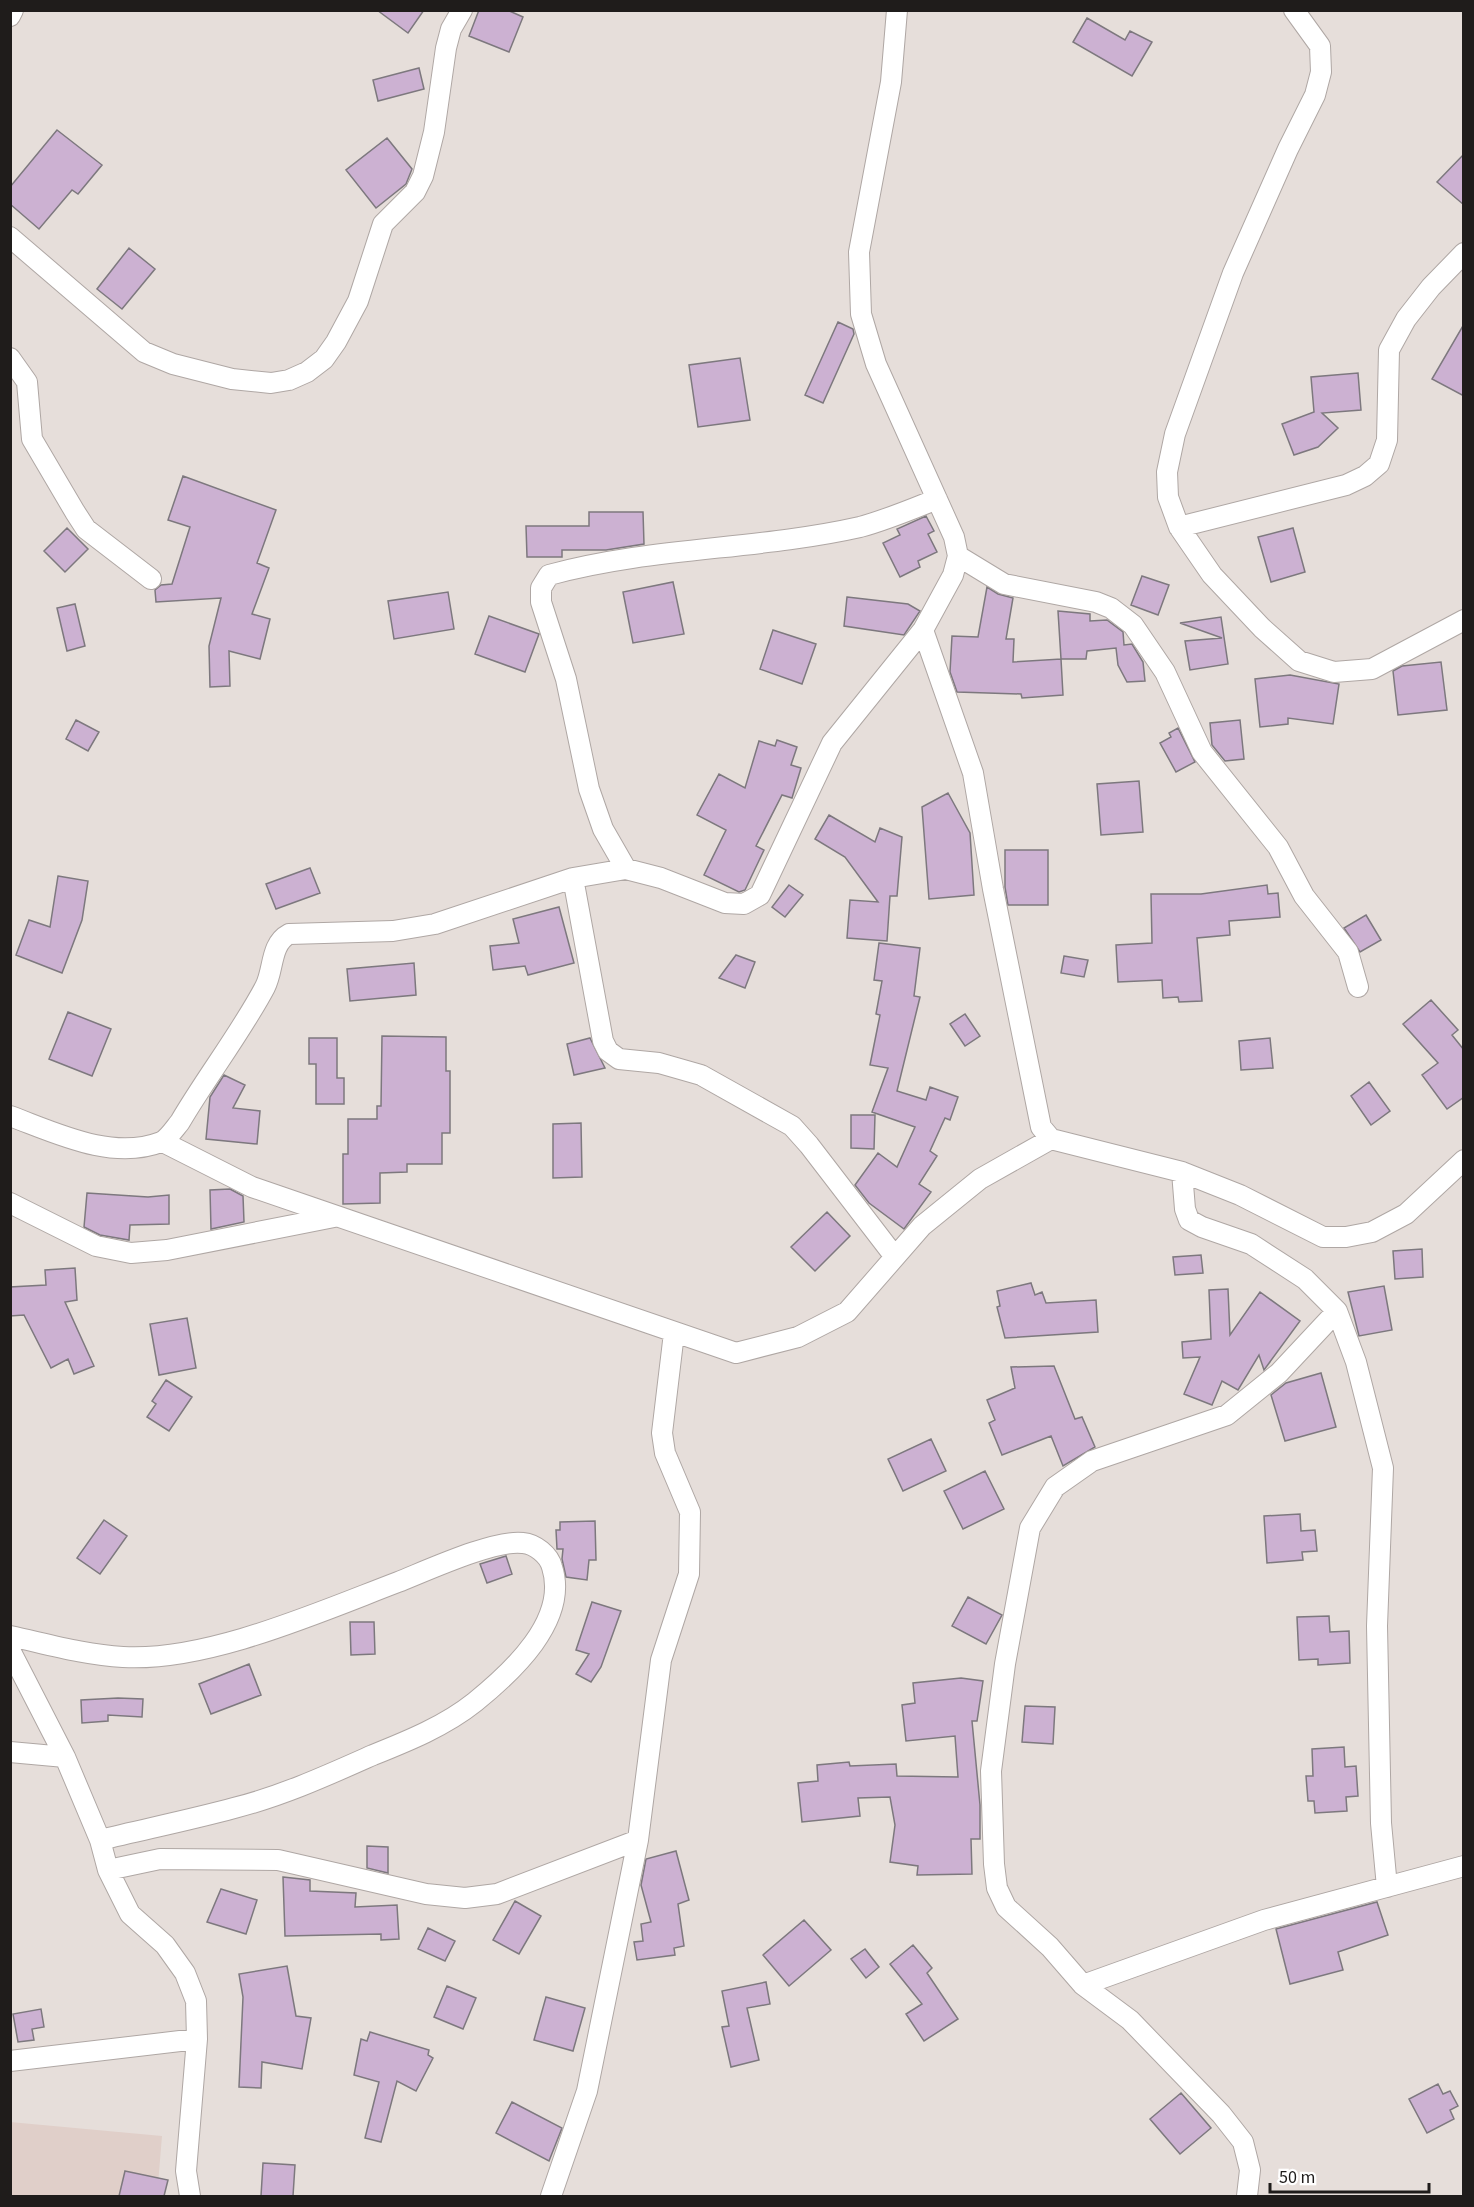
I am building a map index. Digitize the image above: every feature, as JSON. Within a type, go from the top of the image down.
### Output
[{"type":"street","points":[[10,16],[13,10]]},
{"type":"street","points":[[10,237],[144,352],[173,364],[232,379],[271,383],[289,380],[307,372],[324,359],[358,301],[383,224],[415,192],[423,176],[436,123],[446,48],[451,28],[462,10]]},
{"type":"street","points":[[1294,10],[1320,46],[1321,72],[1315,95],[1287,149],[1233,273],[1175,434],[1167,472],[1168,497],[1179,527],[1212,575],[1262,628],[1299,661],[1334,672],[1372,669],[1464,620]]},
{"type":"street","points":[[163,1142],[180,1122],[266,985],[281,938],[303,932],[393,931],[435,924],[573,878],[626,869],[661,878],[725,903],[744,904],[760,895],[832,743],[923,630],[953,574],[958,556],[954,537],[876,364],[861,314],[859,252],[891,82],[896,11]]},
{"type":"street","points":[[1179,527],[1346,485],[1365,476],[1379,464],[1387,440],[1389,350],[1406,319],[1431,287],[1464,253]]},
{"type":"street","points":[[10,358],[27,382],[32,439],[44,465],[86,529],[151,579]]},
{"type":"street","points":[[626,869],[603,830],[589,789],[566,679],[542,602],[541,588],[549,574],[585,565],[796,538],[861,526],[937,500]]},
{"type":"street","points":[[958,556],[1004,584],[1096,602],[1112,608],[1133,625],[1165,672],[1202,752],[1278,848],[1304,896],[1348,952],[1358,987]]},
{"type":"street","points":[[923,630],[973,773],[993,889],[1041,1126],[1051,1139],[1182,1172],[1240,1195],[1323,1237],[1346,1237],[1372,1232],[1406,1214],[1464,1160]]},
{"type":"street","points":[[573,878],[603,1041],[608,1052],[619,1059],[659,1063],[701,1075],[792,1126],[895,1257]]},
{"type":"street","points":[[10,1116],[78,1141],[107,1146],[134,1147],[163,1142],[252,1187],[736,1353],[798,1337],[847,1312],[922,1226],[980,1179],[1051,1139]]},
{"type":"street","points":[[1182,1172],[1185,1209],[1190,1220],[1202,1227],[1251,1244],[1276,1258],[1305,1279],[1337,1311],[1356,1362],[1383,1468],[1377,1626],[1381,1823],[1386,1887]]},
{"type":"street","points":[[10,1203],[96,1246],[131,1252],[167,1250],[334,1217]]},
{"type":"street","points":[[1247,2196],[1250,2170],[1243,2142],[1221,2114],[1130,2020],[1083,1985],[1050,1947],[1006,1907],[997,1888],[995,1872],[991,1771],[1005,1664],[1030,1528],[1055,1487],[1092,1461],[1227,1414],[1279,1373],[1337,1311]]},
{"type":"street","points":[[551,2196],[587,2091],[638,1840],[661,1660],[689,1574],[690,1512],[665,1453],[662,1433],[674,1333]]},
{"type":"street","points":[[10,1636],[124,1657],[169,1655],[259,1634],[482,1549],[522,1542],[539,1549],[551,1563],[557,1584],[554,1604],[532,1646],[507,1676],[461,1713],[403,1743],[296,1788],[236,1808],[100,1840]]},
{"type":"street","points":[[10,1650],[65,1757],[100,1840],[108,1870],[130,1914],[165,1945],[185,1972],[196,2001],[197,2039],[186,2171],[190,2196]]},
{"type":"street","points":[[10,1752],[65,1757]]},
{"type":"street","points":[[108,1870],[160,1859],[278,1860],[426,1894],[465,1898],[497,1894],[638,1840]]},
{"type":"street","points":[[1083,1985],[1264,1920],[1464,1866]]},
{"type":"street","points":[[10,2061],[197,2039]]},
{"type":"shaded area","points":[[10,2122],[162,2136],[157,2196],[11,2196]]},
{"type":"building","points":[[377,10],[424,10],[408,33]]},
{"type":"building","points":[[479,10],[507,10],[523,17],[509,52],[469,36]]},
{"type":"building","points":[[1087,18],[1125,40],[1130,31],[1152,42],[1132,76],[1073,42]]},
{"type":"building","points":[[419,68],[424,89],[378,101],[373,80]]},
{"type":"building","points":[[57,130],[102,165],[78,194],[72,190],[39,229],[10,204],[10,187]]},
{"type":"building","points":[[387,138],[412,169],[406,184],[376,208],[346,170]]},
{"type":"building","points":[[1464,154],[1464,205],[1437,182]]},
{"type":"building","points":[[129,248],[155,269],[122,309],[97,289]]},
{"type":"building","points":[[838,322],[853,329],[854,334],[823,403],[805,395]]},
{"type":"building","points":[[1464,324],[1464,396],[1432,379]]},
{"type":"building","points":[[740,358],[750,420],[698,427],[689,365]]},
{"type":"building","points":[[1358,373],[1361,410],[1322,413],[1338,428],[1318,447],[1294,455],[1282,424],[1314,412],[1311,377]]},
{"type":"building","points":[[183,476],[276,510],[257,563],[269,568],[252,614],[270,619],[260,659],[229,651],[230,686],[210,687],[209,646],[221,598],[156,602],[155,590],[161,585],[172,584],[190,527],[168,520]]},
{"type":"building","points":[[589,512],[643,512],[644,544],[606,550],[562,550],[562,557],[527,557],[526,526],[589,526]]},
{"type":"building","points":[[926,516],[934,531],[928,534],[937,552],[918,561],[920,567],[900,577],[883,543],[900,535],[897,529]]},
{"type":"building","points":[[67,528],[88,549],[65,572],[44,551]]},
{"type":"building","points":[[1293,528],[1305,572],[1271,582],[1258,537]]},
{"type":"building","points":[[1142,576],[1169,585],[1158,615],[1131,605]]},
{"type":"building","points":[[673,582],[684,634],[633,643],[623,592]]},
{"type":"building","points":[[987,587],[998,594],[1013,598],[1006,639],[1014,639],[1013,662],[1061,659],[1063,695],[1022,698],[1021,694],[957,692],[950,672],[952,636],[978,637]]},
{"type":"building","points":[[448,592],[454,629],[394,639],[388,601]]},
{"type":"building","points":[[847,597],[908,604],[920,611],[904,635],[844,626]]},
{"type":"building","points":[[75,604],[85,646],[67,651],[57,608]]},
{"type":"building","points":[[1058,611],[1090,614],[1090,621],[1107,620],[1123,632],[1124,645],[1132,644],[1143,662],[1145,681],[1127,682],[1118,665],[1116,648],[1087,651],[1086,659],[1061,659]]},
{"type":"building","points":[[489,616],[539,634],[525,672],[475,654]]},
{"type":"building","points":[[1221,617],[1228,664],[1190,670],[1185,641],[1222,638],[1180,623]]},
{"type":"building","points":[[773,630],[816,644],[802,684],[760,669]]},
{"type":"building","points":[[1441,662],[1447,710],[1398,715],[1393,671],[1402,666]]},
{"type":"building","points":[[1290,675],[1339,684],[1333,724],[1288,718],[1288,724],[1260,727],[1255,679]]},
{"type":"building","points":[[76,720],[99,732],[88,751],[66,739]]},
{"type":"building","points":[[1240,720],[1244,759],[1225,761],[1212,745],[1210,723]]},
{"type":"building","points":[[1178,728],[1195,762],[1176,772],[1160,743],[1171,737],[1169,733]]},
{"type":"building","points":[[777,740],[797,747],[791,765],[801,768],[792,798],[782,795],[756,846],[764,850],[745,890],[739,892],[704,875],[726,830],[697,815],[719,774],[745,788],[759,741],[775,746]]},
{"type":"building","points":[[1139,781],[1143,832],[1101,835],[1097,784]]},
{"type":"building","points":[[948,793],[970,833],[974,895],[929,899],[922,807]]},
{"type":"building","points":[[829,815],[875,842],[880,828],[902,837],[897,896],[890,896],[887,941],[847,938],[850,900],[878,902],[845,857],[815,839]]},
{"type":"building","points":[[1005,850],[1048,850],[1048,905],[1008,905],[1005,887]]},
{"type":"building","points":[[310,868],[320,893],[276,909],[266,884]]},
{"type":"building","points":[[58,876],[88,881],[82,920],[62,973],[16,955],[29,920],[50,927]]},
{"type":"building","points":[[789,885],[803,895],[785,917],[772,907]]},
{"type":"building","points":[[1267,885],[1268,894],[1278,893],[1280,917],[1229,921],[1230,935],[1197,938],[1202,1001],[1179,1002],[1178,997],[1163,998],[1162,980],[1118,982],[1116,945],[1152,943],[1151,894],[1201,894]]},
{"type":"building","points":[[559,907],[574,963],[528,975],[525,966],[493,970],[490,946],[519,943],[513,919]]},
{"type":"building","points":[[1366,915],[1381,940],[1360,952],[1344,928]]},
{"type":"building","points":[[879,943],[920,948],[914,996],[920,997],[897,1091],[926,1100],[930,1087],[958,1097],[950,1120],[945,1118],[930,1151],[937,1156],[919,1184],[931,1192],[904,1229],[869,1203],[855,1185],[878,1153],[897,1167],[915,1127],[872,1112],[888,1068],[870,1065],[880,1015],[876,1014],[882,981],[874,980]]},
{"type":"building","points":[[736,955],[755,962],[745,988],[719,978]]},
{"type":"building","points":[[1064,956],[1088,960],[1084,977],[1061,973]]},
{"type":"building","points":[[414,963],[416,995],[350,1001],[347,969]]},
{"type":"building","points":[[1431,1000],[1458,1030],[1452,1035],[1464,1050],[1464,1097],[1447,1109],[1422,1075],[1438,1063],[1403,1024]]},
{"type":"building","points":[[68,1012],[111,1029],[92,1076],[49,1059]]},
{"type":"building","points":[[965,1014],[980,1036],[965,1046],[950,1024]]},
{"type":"building","points":[[382,1036],[446,1037],[446,1071],[450,1071],[450,1133],[442,1133],[442,1164],[407,1164],[407,1172],[380,1173],[380,1203],[343,1204],[343,1154],[348,1154],[348,1119],[377,1119],[377,1106],[381,1106]]},
{"type":"building","points":[[309,1038],[337,1038],[337,1078],[344,1078],[344,1104],[316,1104],[316,1064],[309,1064]]},
{"type":"building","points":[[590,1038],[605,1068],[574,1075],[567,1044]]},
{"type":"building","points":[[1270,1038],[1273,1068],[1241,1070],[1239,1041]]},
{"type":"building","points":[[224,1075],[245,1085],[233,1108],[260,1111],[257,1144],[206,1139],[210,1097]]},
{"type":"building","points":[[1369,1082],[1390,1111],[1371,1125],[1351,1096]]},
{"type":"building","points":[[851,1115],[875,1115],[874,1149],[851,1148]]},
{"type":"building","points":[[581,1123],[582,1177],[553,1178],[553,1124]]},
{"type":"building","points":[[230,1189],[243,1196],[244,1222],[211,1229],[210,1190]]},
{"type":"building","points":[[87,1193],[148,1197],[169,1195],[169,1224],[130,1225],[129,1240],[100,1235],[84,1227]]},
{"type":"building","points":[[827,1212],[850,1236],[815,1271],[791,1247]]},
{"type":"building","points":[[1422,1249],[1423,1277],[1395,1279],[1393,1251]]},
{"type":"building","points":[[1201,1255],[1203,1273],[1175,1275],[1173,1257]]},
{"type":"building","points":[[75,1268],[77,1300],[65,1302],[94,1366],[74,1374],[68,1359],[51,1368],[24,1315],[10,1316],[10,1287],[46,1285],[45,1270]]},
{"type":"building","points":[[1031,1283],[1035,1295],[1042,1292],[1046,1303],[1096,1300],[1098,1332],[1005,1338],[997,1307],[1000,1306],[997,1291]]},
{"type":"building","points":[[1384,1286],[1392,1330],[1359,1336],[1348,1292]]},
{"type":"building","points":[[1228,1289],[1230,1335],[1260,1292],[1300,1321],[1264,1370],[1259,1355],[1238,1390],[1222,1381],[1212,1405],[1184,1394],[1200,1357],[1183,1358],[1182,1342],[1211,1339],[1209,1290]]},
{"type":"building","points":[[187,1318],[196,1368],[159,1375],[150,1324]]},
{"type":"building","points":[[1054,1366],[1075,1419],[1082,1417],[1095,1447],[1063,1466],[1051,1436],[1002,1455],[989,1423],[995,1420],[987,1400],[1015,1388],[1011,1367]]},
{"type":"building","points":[[1321,1373],[1336,1427],[1285,1441],[1271,1395],[1286,1383]]},
{"type":"building","points":[[166,1380],[192,1397],[169,1431],[147,1417],[156,1404],[152,1401]]},
{"type":"building","points":[[931,1439],[946,1471],[903,1491],[888,1459]]},
{"type":"building","points":[[985,1471],[1004,1509],[963,1529],[944,1491]]},
{"type":"building","points":[[1300,1514],[1301,1531],[1315,1530],[1317,1551],[1302,1552],[1303,1560],[1267,1563],[1264,1516]]},
{"type":"building","points":[[104,1520],[127,1536],[100,1574],[77,1558]]},
{"type":"building","points":[[595,1521],[596,1560],[589,1560],[587,1580],[566,1577],[562,1559],[563,1549],[557,1549],[556,1530],[560,1530],[560,1522]]},
{"type":"building","points":[[506,1556],[512,1574],[487,1583],[480,1564]]},
{"type":"building","points":[[968,1597],[1002,1615],[986,1644],[952,1626]]},
{"type":"building","points":[[592,1602],[621,1611],[601,1667],[591,1682],[576,1674],[589,1654],[576,1650]]},
{"type":"building","points":[[1329,1616],[1330,1632],[1349,1631],[1350,1663],[1318,1665],[1318,1659],[1299,1660],[1297,1617]]},
{"type":"building","points":[[350,1622],[374,1622],[375,1654],[351,1655]]},
{"type":"building","points":[[249,1664],[261,1695],[211,1714],[199,1684]]},
{"type":"building","points":[[961,1678],[983,1681],[977,1721],[972,1721],[980,1805],[980,1839],[971,1839],[972,1874],[917,1875],[918,1866],[890,1862],[895,1825],[890,1797],[858,1798],[860,1816],[802,1822],[798,1783],[818,1781],[817,1765],[849,1762],[850,1766],[896,1764],[897,1776],[958,1777],[955,1736],[906,1741],[902,1705],[915,1703],[913,1683]]},
{"type":"building","points":[[143,1699],[142,1717],[108,1715],[108,1721],[82,1723],[81,1700]]},
{"type":"building","points":[[1025,1706],[1055,1707],[1053,1744],[1022,1742]]},
{"type":"building","points":[[1344,1747],[1345,1767],[1356,1766],[1358,1796],[1346,1797],[1347,1811],[1315,1813],[1314,1801],[1308,1801],[1306,1776],[1313,1776],[1312,1749]]},
{"type":"building","points":[[367,1846],[388,1847],[388,1873],[367,1868]]},
{"type":"building","points":[[676,1851],[689,1900],[678,1904],[684,1946],[674,1948],[675,1955],[637,1960],[634,1942],[643,1941],[641,1924],[651,1922],[641,1885],[646,1859]]},
{"type":"building","points":[[283,1877],[310,1880],[310,1891],[356,1893],[355,1907],[397,1905],[399,1939],[381,1940],[381,1934],[285,1936]]},
{"type":"building","points":[[221,1889],[257,1900],[246,1934],[207,1922]]},
{"type":"building","points":[[515,1901],[541,1916],[519,1954],[493,1940]]},
{"type":"building","points":[[1377,1902],[1388,1935],[1338,1952],[1343,1970],[1290,1984],[1276,1929]]},
{"type":"building","points":[[804,1920],[831,1950],[789,1986],[763,1955]]},
{"type":"building","points":[[428,1928],[455,1941],[445,1961],[418,1949]]},
{"type":"building","points":[[913,1945],[932,1968],[927,1973],[958,2019],[924,2041],[906,2014],[922,2004],[890,1964]]},
{"type":"building","points":[[865,1949],[879,1967],[866,1978],[851,1959]]},
{"type":"building","points":[[287,1966],[296,2016],[311,2018],[302,2069],[262,2062],[261,2088],[239,2087],[243,1997],[239,1974]]},
{"type":"building","points":[[766,1982],[770,2004],[747,2008],[759,2060],[731,2067],[722,2027],[729,2026],[722,1991]]},
{"type":"building","points":[[447,1986],[476,1998],[463,2029],[434,2017]]},
{"type":"building","points":[[546,1997],[585,2008],[573,2051],[534,2040]]},
{"type":"building","points":[[41,2009],[44,2027],[32,2029],[34,2040],[18,2042],[13,2014]]},
{"type":"building","points":[[370,2032],[429,2050],[428,2055],[433,2058],[416,2091],[397,2081],[381,2142],[365,2138],[379,2082],[354,2075],[361,2039],[367,2041]]},
{"type":"building","points":[[1438,2084],[1443,2094],[1450,2091],[1458,2106],[1450,2110],[1454,2119],[1427,2133],[1409,2099]]},
{"type":"building","points":[[1181,2093],[1211,2128],[1180,2154],[1150,2119]]},
{"type":"building","points":[[512,2102],[562,2128],[549,2161],[496,2133]]},
{"type":"building","points":[[263,2163],[295,2165],[293,2196],[261,2196]]},
{"type":"building","points":[[125,2171],[168,2180],[164,2196],[119,2196]]}]
